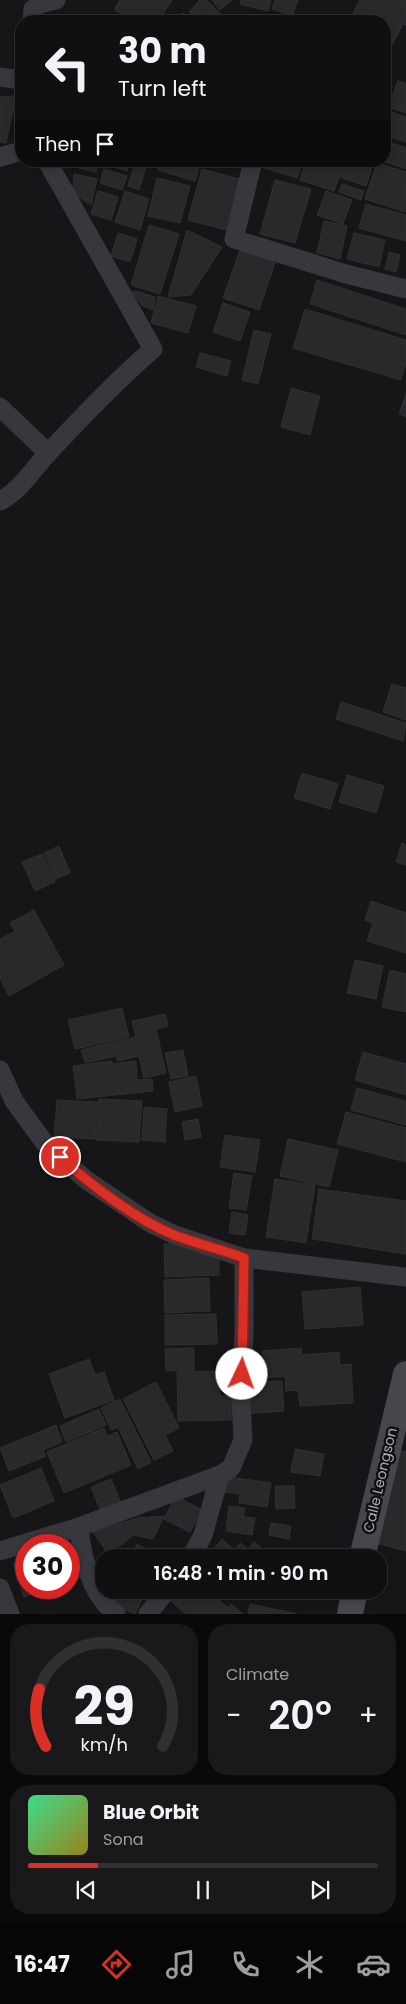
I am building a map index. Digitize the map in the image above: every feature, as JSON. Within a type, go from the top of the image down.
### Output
[{"type":"main road","name":"Calle Leongson","points":[[364,1549],[404,1390]]},
{"type":"main road","points":[[350,1614],[353,1599]]},
{"type":"street","points":[[32,15],[33,9],[40,4],[56,0]]},
{"type":"street","points":[[0,77],[15,79]]},
{"type":"street","points":[[0,157],[15,153]]},
{"type":"street","points":[[0,501],[11,496],[48,453],[128,371],[154,349],[50,167]]},
{"type":"street","points":[[251,167],[234,239],[346,274],[406,290]]},
{"type":"street","points":[[0,407],[48,453]]},
{"type":"street","points":[[0,1070],[14,1102],[44,1142],[85,1179],[150,1223],[175,1235],[244,1258],[406,1278]]},
{"type":"street","points":[[0,1551],[79,1527],[220,1475],[231,1468],[242,1440],[244,1258]]},
{"type":"street","points":[[196,1549],[203,1535],[220,1475]]},
{"type":"street","points":[[79,1527],[81,1549],[92,1581],[105,1606],[116,1614]]},
{"type":"street","points":[[0,1588],[10,1614]]},
{"type":"street","points":[[148,1614],[160,1599]]},
{"type":"building","points":[[120,0],[172,0],[163,15],[123,15],[114,10]]},
{"type":"building","points":[[200,0],[206,0],[222,15],[192,15],[189,12]]},
{"type":"building","points":[[212,0],[232,0],[220,10]]},
{"type":"building","points":[[241,0],[271,0],[268,11],[240,4]]},
{"type":"building","points":[[275,0],[298,0],[292,15],[272,9]]},
{"type":"building","points":[[360,0],[406,0],[406,25],[403,24],[391,47],[391,15],[352,15]]},
{"type":"building","points":[[398,81],[406,84],[406,113],[391,108],[391,99]]},
{"type":"building","points":[[15,96],[6,143],[0,142],[0,97]]},
{"type":"building","points":[[392,112],[406,117],[406,142],[391,137]]},
{"type":"building","points":[[391,143],[406,148],[406,169],[391,164]]},
{"type":"building","points":[[77,167],[97,167],[96,172]]},
{"type":"building","points":[[114,167],[128,167],[127,171]]},
{"type":"building","points":[[134,167],[146,167],[139,190],[128,186]]},
{"type":"building","points":[[159,167],[199,167],[195,181],[158,170]]},
{"type":"building","points":[[265,167],[301,167],[297,178]]},
{"type":"building","points":[[304,167],[372,167],[366,186],[339,177],[334,191],[300,180]]},
{"type":"building","points":[[376,167],[390,167],[406,172],[405,212],[365,199]]},
{"type":"building","points":[[104,169],[127,176],[122,190],[100,183]]},
{"type":"building","points":[[202,169],[243,180],[230,231],[188,220]]},
{"type":"building","points":[[74,174],[97,179],[91,205],[73,193]]},
{"type":"building","points":[[157,178],[190,186],[180,223],[148,216]]},
{"type":"building","points":[[275,180],[311,189],[295,243],[260,234]]},
{"type":"building","points":[[342,184],[364,191],[361,200],[339,192]]},
{"type":"building","points":[[98,191],[118,197],[111,220],[91,214]]},
{"type":"building","points":[[125,191],[149,199],[140,230],[115,222]]},
{"type":"building","points":[[326,191],[352,200],[343,224],[317,215]]},
{"type":"building","points":[[366,204],[406,215],[406,241],[359,228]]},
{"type":"building","points":[[324,221],[347,226],[340,259],[317,253]]},
{"type":"building","points":[[149,225],[179,234],[160,294],[131,285]]},
{"type":"building","points":[[187,230],[222,247],[191,295],[168,297]]},
{"type":"building","points":[[118,233],[137,239],[130,262],[111,256]]},
{"type":"building","points":[[354,233],[385,240],[379,267],[347,259]]},
{"type":"building","points":[[241,247],[276,260],[259,310],[223,298]]},
{"type":"building","points":[[389,252],[400,255],[396,272],[385,269]]},
{"type":"building","points":[[317,280],[406,309],[406,335],[310,304]]},
{"type":"building","points":[[135,291],[155,297],[153,310],[141,305],[132,292]]},
{"type":"building","points":[[158,296],[196,306],[188,333],[151,323]]},
{"type":"building","points":[[223,303],[250,312],[240,341],[213,332]]},
{"type":"building","points":[[305,309],[406,340],[406,362],[401,380],[293,348]]},
{"type":"building","points":[[254,330],[271,334],[258,384],[242,380]]},
{"type":"building","points":[[200,353],[231,361],[227,376],[196,367]]},
{"type":"building","points":[[291,388],[320,396],[310,435],[281,427]]},
{"type":"building","points":[[406,394],[406,417],[399,414]]},
{"type":"building","points":[[392,684],[406,688],[406,720],[383,712]]},
{"type":"building","points":[[341,702],[406,723],[403,741],[336,719]]},
{"type":"building","points":[[302,773],[338,784],[330,809],[294,798]]},
{"type":"building","points":[[347,775],[384,786],[376,813],[339,802]]},
{"type":"building","points":[[402,843],[406,845],[406,865],[396,862]]},
{"type":"building","points":[[59,846],[70,873],[55,879],[44,853]]},
{"type":"building","points":[[42,854],[55,882],[35,891],[22,862]]},
{"type":"building","points":[[371,901],[406,913],[406,953],[367,941],[373,923],[365,920]]},
{"type":"building","points":[[34,910],[64,965],[9,996],[0,978],[0,939],[15,931],[10,923]]},
{"type":"building","points":[[355,960],[383,966],[376,999],[347,993]]},
{"type":"building","points":[[390,970],[406,974],[406,1012],[382,1007]]},
{"type":"building","points":[[122,1008],[129,1037],[75,1049],[68,1020]]},
{"type":"building","points":[[165,1014],[168,1026],[156,1029],[166,1073],[144,1078],[139,1056],[118,1061],[116,1056],[85,1063],[81,1050],[136,1037],[132,1021]]},
{"type":"building","points":[[183,1050],[188,1076],[171,1079],[165,1053]]},
{"type":"building","points":[[363,1052],[406,1064],[406,1095],[355,1080]]},
{"type":"building","points":[[112,1061],[112,1064],[136,1061],[137,1080],[152,1079],[153,1091],[77,1099],[73,1066]]},
{"type":"building","points":[[196,1076],[202,1106],[175,1112],[169,1082]]},
{"type":"building","points":[[357,1088],[406,1101],[406,1125],[351,1110]]},
{"type":"building","points":[[99,1099],[142,1101],[139,1142],[96,1140]]},
{"type":"building","points":[[57,1100],[97,1102],[95,1139],[54,1137]]},
{"type":"building","points":[[144,1107],[167,1109],[165,1142],[142,1140]]},
{"type":"building","points":[[346,1112],[406,1128],[406,1162],[337,1144]]},
{"type":"building","points":[[198,1119],[201,1137],[185,1140],[182,1122]]},
{"type":"building","points":[[225,1135],[260,1140],[255,1172],[220,1167]]},
{"type":"building","points":[[288,1139],[338,1150],[329,1187],[280,1176]]},
{"type":"building","points":[[234,1173],[252,1176],[246,1210],[229,1208]]},
{"type":"building","points":[[275,1179],[315,1185],[306,1243],[266,1237]]},
{"type":"building","points":[[319,1189],[406,1201],[406,1254],[312,1239]]},
{"type":"building","points":[[232,1212],[248,1215],[245,1235],[229,1233]]},
{"type":"building","points":[[194,1243],[219,1249],[219,1275],[165,1277],[164,1244]]},
{"type":"building","points":[[209,1278],[210,1311],[165,1313],[164,1280]]},
{"type":"building","points":[[360,1287],[363,1325],[305,1329],[302,1292]]},
{"type":"building","points":[[216,1314],[217,1344],[165,1345],[165,1315]]},
{"type":"building","points":[[194,1348],[194,1370],[166,1371],[165,1349]]},
{"type":"building","points":[[301,1348],[302,1355],[339,1352],[340,1365],[351,1364],[353,1403],[300,1406],[298,1390],[286,1391],[285,1376],[263,1378],[262,1351]]},
{"type":"building","points":[[89,1359],[95,1375],[104,1372],[114,1400],[65,1418],[49,1374]]},
{"type":"building","points":[[220,1371],[220,1396],[231,1396],[231,1420],[178,1421],[177,1372]]},
{"type":"building","points":[[282,1381],[284,1411],[245,1414],[244,1383]]},
{"type":"building","points":[[156,1382],[179,1428],[165,1435],[173,1451],[154,1460],[123,1399]]},
{"type":"building","points":[[120,1399],[151,1462],[138,1469],[118,1427],[111,1430],[101,1408]]},
{"type":"building","points":[[99,1409],[106,1425],[66,1442],[60,1426]]},
{"type":"building","points":[[56,1425],[62,1442],[43,1450],[46,1456],[9,1471],[0,1448]]},
{"type":"building","points":[[104,1428],[107,1436],[117,1432],[131,1465],[64,1493],[47,1452]]},
{"type":"building","points":[[295,1449],[324,1454],[320,1476],[291,1472]]},
{"type":"building","points":[[392,1449],[406,1452],[406,1551],[368,1541]]},
{"type":"building","points":[[41,1468],[54,1501],[13,1518],[0,1485]]},
{"type":"building","points":[[223,1476],[271,1483],[267,1507],[239,1503],[240,1494],[220,1491]]},
{"type":"building","points":[[111,1479],[120,1501],[100,1509],[91,1487]]},
{"type":"building","points":[[275,1486],[294,1486],[295,1508],[276,1509]]},
{"type":"building","points":[[176,1496],[202,1510],[190,1532],[164,1519]]},
{"type":"building","points":[[229,1506],[245,1508],[243,1517],[255,1518],[252,1535],[226,1531]]},
{"type":"building","points":[[164,1516],[153,1539],[134,1535],[115,1549],[105,1549],[93,1532],[137,1518]]},
{"type":"building","points":[[271,1523],[291,1526],[289,1539],[269,1535]]},
{"type":"building","points":[[222,1539],[233,1549],[214,1549]]},
{"type":"building","points":[[254,1542],[262,1549],[248,1549]]},
{"type":"building","points":[[240,1543],[248,1549],[235,1549]]},
{"type":"building","points":[[137,1544],[146,1549],[134,1549]]},
{"type":"building","points":[[110,1599],[142,1599],[135,1614],[108,1603]]},
{"type":"building","points":[[168,1599],[218,1599],[228,1608],[231,1604],[243,1614],[186,1614]]},
{"type":"building","points":[[250,1604],[297,1614],[248,1614]]},
{"type":"route","points":[[60,1157],[85,1179],[150,1223],[175,1235],[222,1249],[244,1258],[242,1374]]}]
